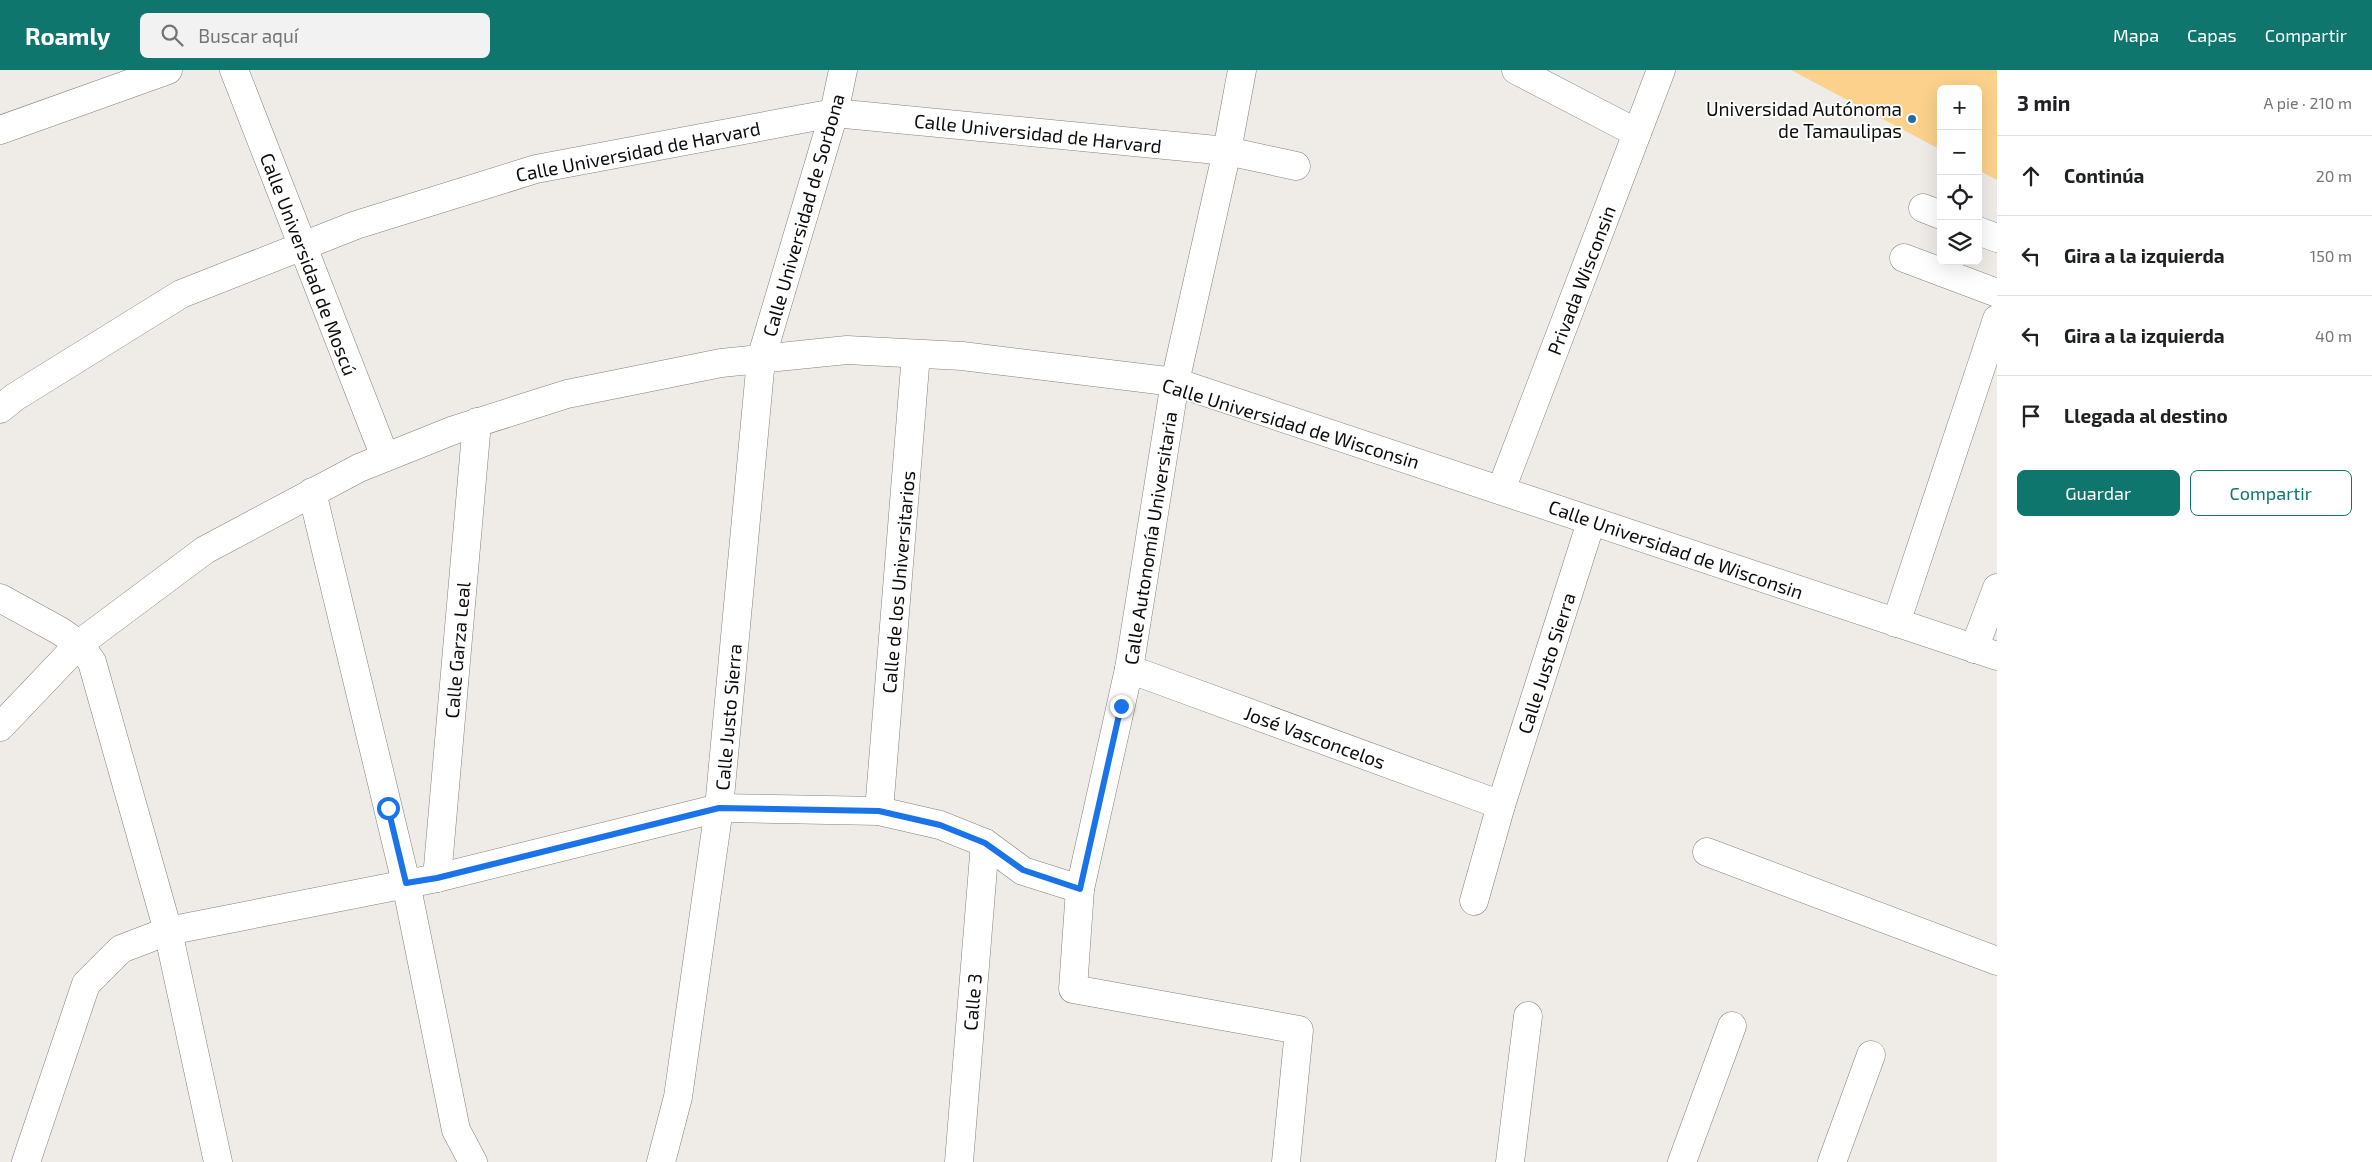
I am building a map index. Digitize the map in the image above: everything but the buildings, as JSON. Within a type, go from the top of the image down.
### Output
[{"type":"street","points":[[0,130],[168,70]]},
{"type":"street","name":"Calle Universidad de Moscú","points":[[234,70],[385,458]]},
{"type":"street","name":"Calle Universidad de Sorbona","points":[[761,359],[834,113],[843,70]]},
{"type":"street","name":"Calle Autonomía Universitaria","points":[[1242,70],[1227,151],[1174,382],[1129,669],[1080,889],[1073,989],[1298,1030],[1286,1162]]},
{"type":"street","points":[[1516,70],[1638,133]]},
{"type":"street","name":"Privada Wisconsin","points":[[1500,490],[1661,70]]},
{"type":"street","name":"Calle Universidad de Harvard","points":[[0,410],[14,397],[181,294],[356,225],[536,169],[834,113],[1227,151],[1296,166]]},
{"type":"street","points":[[1982,232],[1997,238]]},
{"type":"street","points":[[1904,258],[1997,293]]},
{"type":"street","points":[[1896,623],[1997,318]]},
{"type":"street","name":"Calle Universidad de Wisconsin","points":[[0,727],[79,644],[205,550],[359,468],[477,422],[566,394],[721,363],[847,350],[962,356],[1174,382],[1986,653]]},
{"type":"street","name":"Calle de los Universitarios","points":[[879,811],[916,354]]},
{"type":"street","name":"Calle Justo Sierra","points":[[661,1162],[678,1097],[719,808],[761,359]]},
{"type":"street","name":"Calle Garza Leal","points":[[437,878],[477,422]]},
{"type":"street","points":[[312,492],[406,883],[456,1130],[473,1162]]},
{"type":"street","name":"Calle Justo Sierra","points":[[1474,901],[1502,805],[1592,522]]},
{"type":"street","points":[[1986,653],[1997,588]]},
{"type":"street","points":[[0,598],[60,631],[79,644],[92,662],[168,931],[218,1162]]},
{"type":"street","name":"José Vasconcelos","points":[[1129,669],[1502,805]]},
{"type":"street","points":[[26,1162],[86,984],[121,949],[168,931],[437,878],[719,808],[879,811],[940,825],[985,843],[1023,870],[1080,889]]},
{"type":"street","name":"Calle 3","points":[[958,1162],[985,843]]},
{"type":"street","points":[[1707,852],[1997,961]]},
{"type":"street","points":[[1510,1162],[1528,1016]]},
{"type":"street","points":[[1682,1162],[1732,1026]]},
{"type":"street","points":[[1832,1162],[1871,1055]]},
{"type":"shaded area","name":"Universidad Autónoma de Tamaulipas","points":[[1791,70],[1997,70],[1997,180],[1982,172],[1982,85],[1937,85],[1937,148]]},
{"type":"place","name":"Universidad Autónoma de Tamaulipas","points":[[1912,119]]},
{"type":"route","points":[[388,808],[406,883],[437,878],[719,808],[879,811],[940,825],[985,843],[1023,870],[1080,889],[1121,706]]}]
